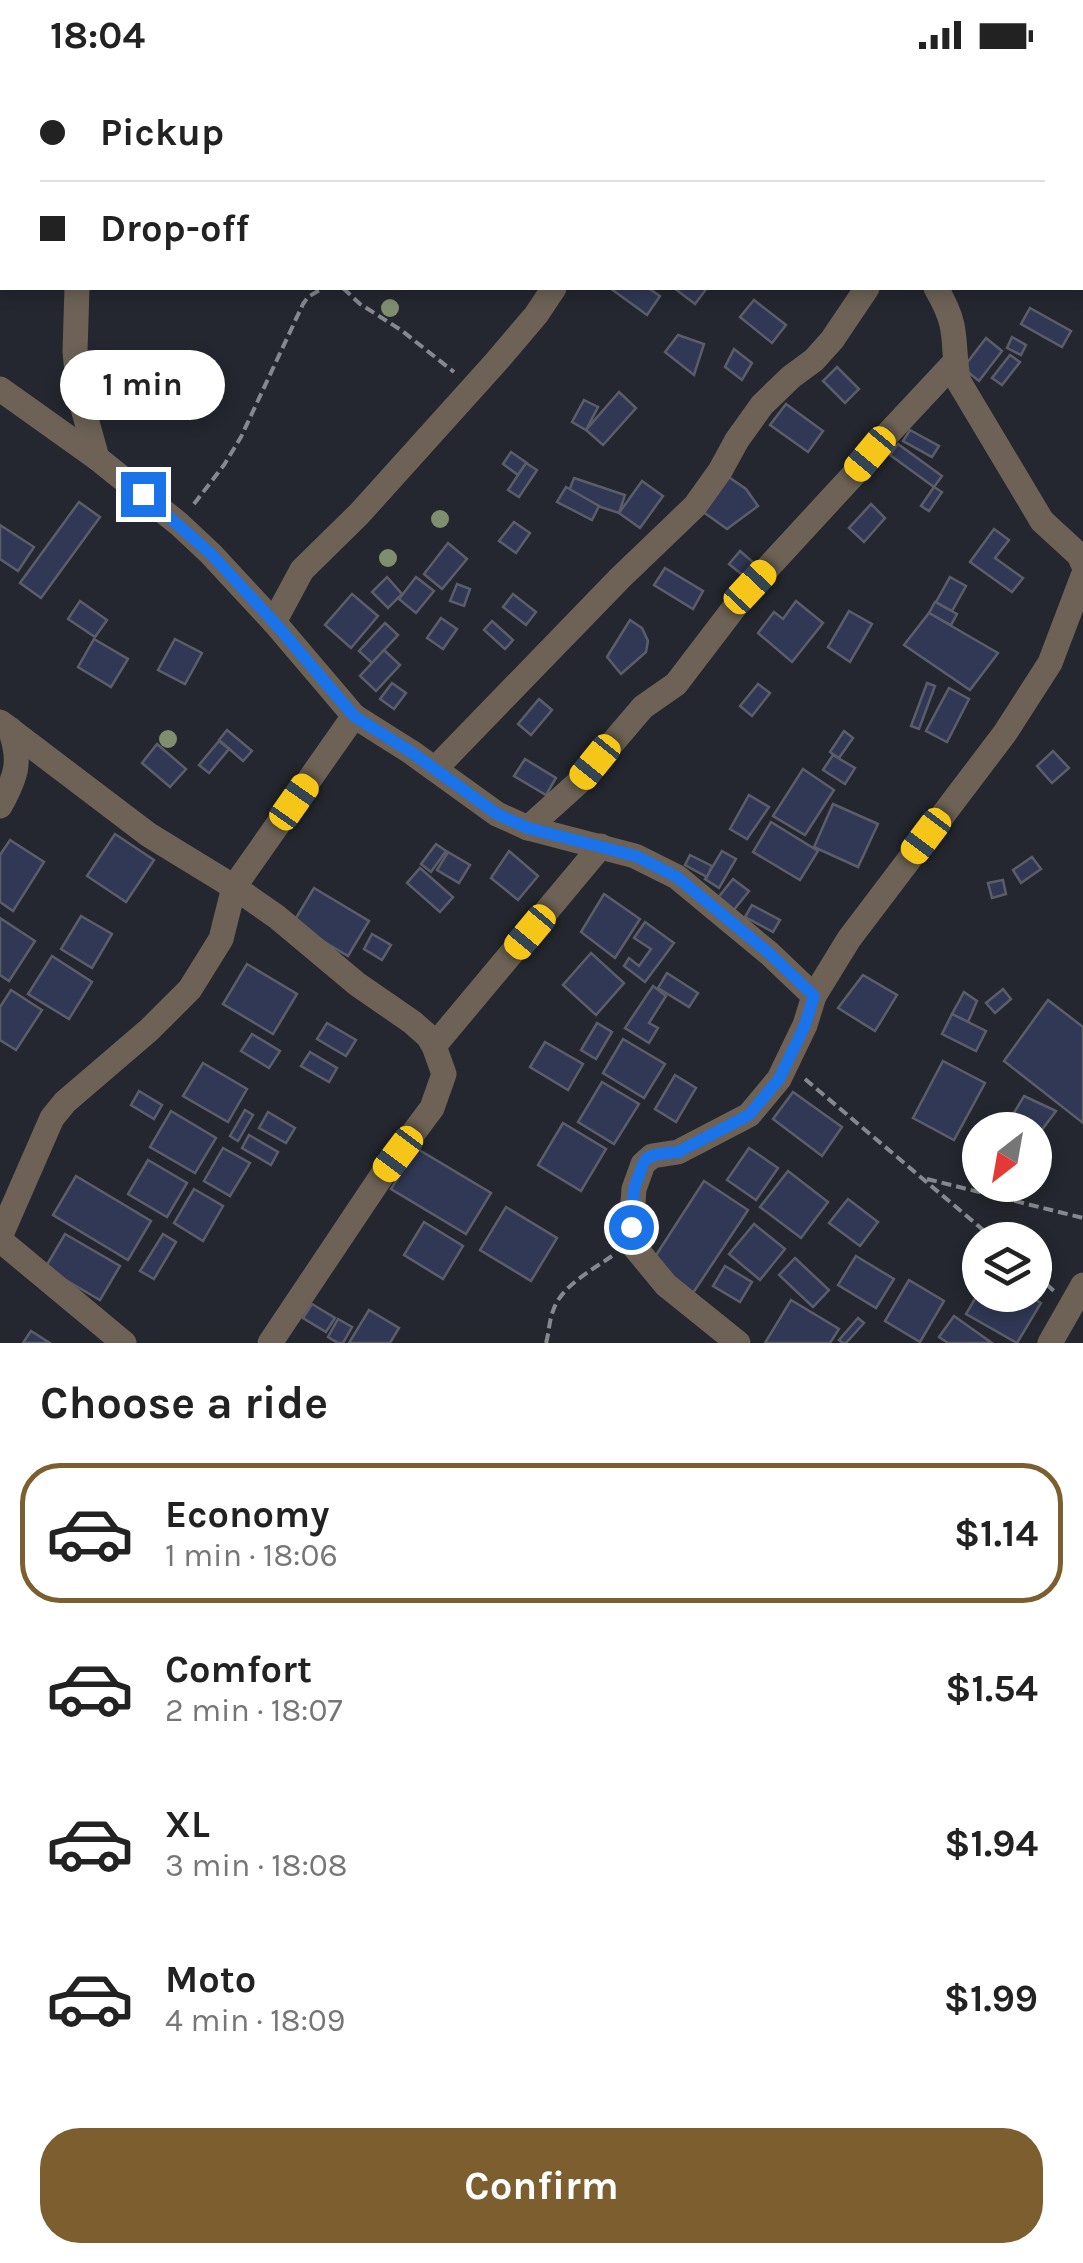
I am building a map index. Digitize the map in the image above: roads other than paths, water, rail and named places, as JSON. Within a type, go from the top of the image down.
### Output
[{"type":"street","points":[[76,290],[75,351],[80,394],[96,458]]},
{"type":"street","points":[[274,622],[302,570],[359,514],[471,389],[536,315],[553,290]]},
{"type":"street","points":[[435,769],[694,506],[762,405],[823,350],[866,290]]},
{"type":"street","points":[[937,290],[953,328],[959,382],[1042,521],[1076,552],[1083,564]]},
{"type":"street","points":[[528,828],[578,782],[643,708],[676,684],[750,587],[954,363]]},
{"type":"street","points":[[0,389],[179,524],[274,622],[354,716],[497,814],[528,828],[636,856],[677,877],[814,996]]},
{"type":"street","points":[[738,1343],[666,1285],[634,1245],[634,1189],[643,1164],[658,1154],[678,1152],[749,1115],[779,1079],[814,996],[850,939],[1005,734],[1050,664],[1083,576]]},
{"type":"street","points":[[124,1343],[0,1238],[52,1118],[190,989],[222,940],[234,887],[354,716]]},
{"type":"street","points":[[5,725],[148,835],[278,917],[357,984],[412,1022],[434,1046],[444,1074],[432,1108],[270,1343]]},
{"type":"street","points":[[0,806],[16,777],[16,745],[5,725]]},
{"type":"street","points":[[434,1046],[601,846]]},
{"type":"street","points":[[1050,1343],[1083,1285]]}]
